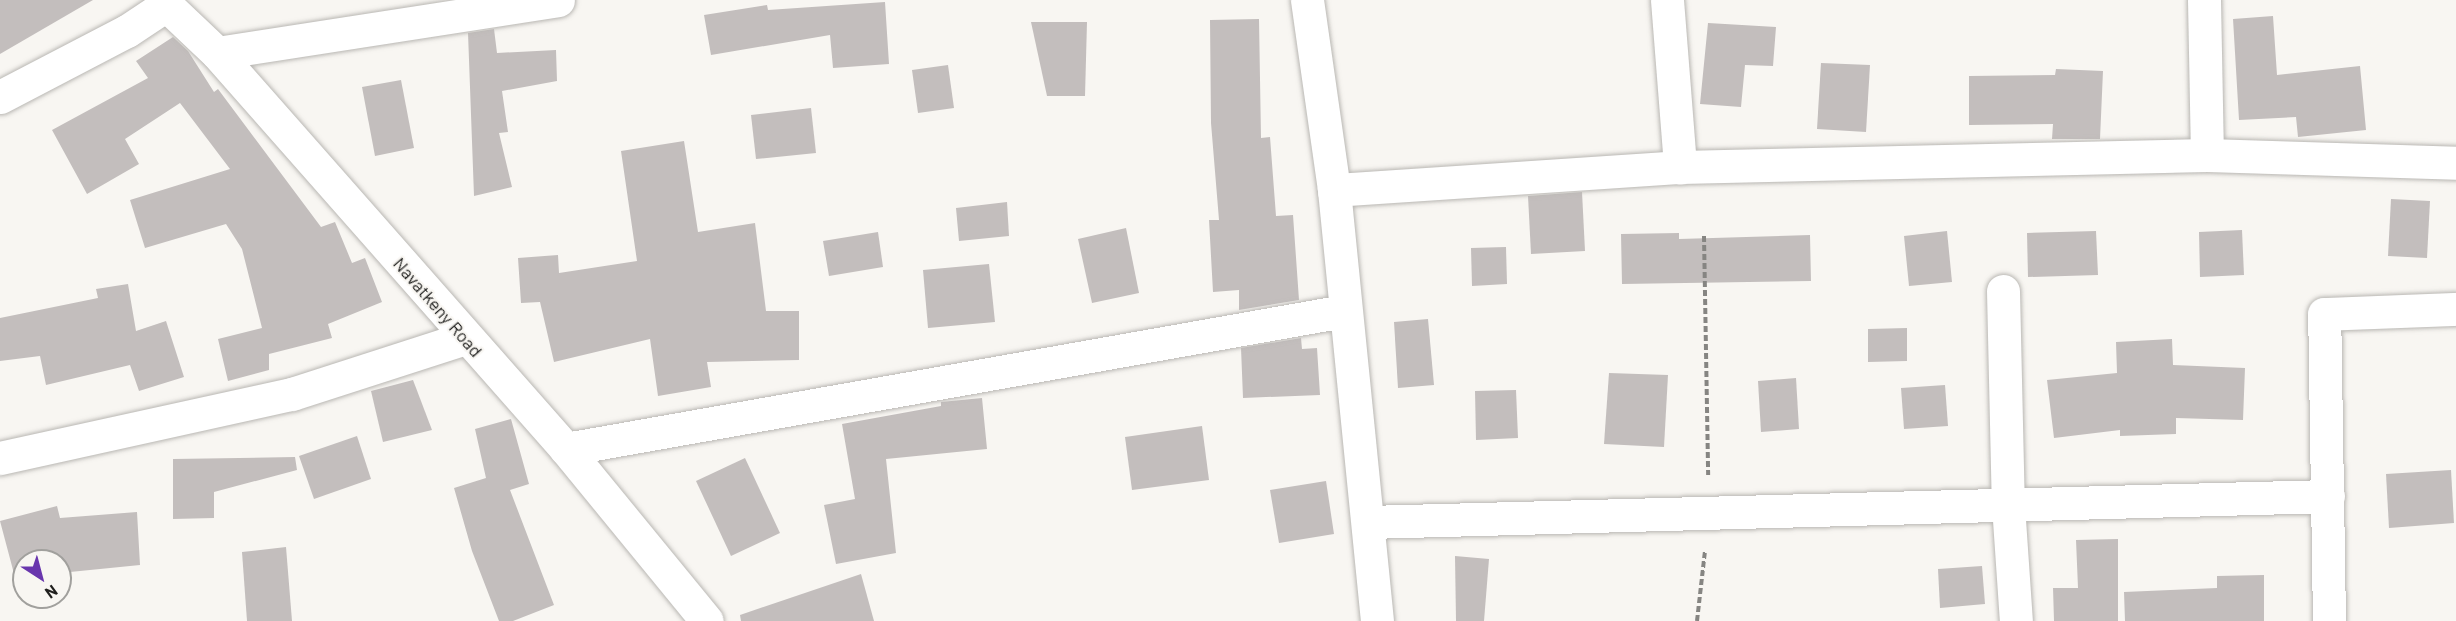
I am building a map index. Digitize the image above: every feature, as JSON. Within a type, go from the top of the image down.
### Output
[{"type":"street","points":[[218,53],[558,0]]},
{"type":"street","points":[[1307,0],[1334,190],[1344,311],[1377,621]]},
{"type":"street","points":[[1667,0],[1680,167]]},
{"type":"street","points":[[2204,0],[2207,155]]},
{"type":"street","points":[[0,97],[127,31],[163,2]]},
{"type":"street","name":"Navatkeny Road","points":[[163,2],[218,53],[465,338],[566,449],[707,621]]},
{"type":"street","points":[[1334,190],[1680,167],[2207,155],[2456,163]]},
{"type":"street","points":[[2003,291],[2008,505],[2016,621]]},
{"type":"street","points":[[2329,621],[2324,314],[2456,309]]},
{"type":"street","points":[[566,449],[1344,311]]},
{"type":"street","points":[[0,458],[292,394],[465,338]]},
{"type":"street","points":[[1368,522],[1709,510],[2008,505],[2328,495]]},
{"type":"path","points":[[1697,621],[1709,510],[1704,236]]},
{"type":"building","points":[[0,0],[93,0],[0,54]]},
{"type":"building","points":[[885,2],[889,64],[833,68],[830,35],[711,55],[704,15],[767,5],[768,10]]},
{"type":"building","points":[[2273,16],[2277,75],[2360,66],[2366,130],[2298,137],[2296,117],[2239,120],[2233,19]]},
{"type":"building","points":[[1259,19],[1261,138],[1270,137],[1276,216],[1293,215],[1299,300],[1239,310],[1239,290],[1213,292],[1209,220],[1219,220],[1211,123],[1210,20]]},
{"type":"building","points":[[1031,22],[1087,22],[1085,96],[1047,96]]},
{"type":"building","points":[[1708,23],[1776,27],[1773,66],[1745,65],[1741,107],[1700,104]]},
{"type":"building","points":[[494,29],[497,53],[556,50],[557,81],[502,91],[508,132],[499,133],[512,187],[474,196],[468,33]]},
{"type":"building","points":[[173,37],[188,51],[214,92],[218,89],[321,227],[335,222],[352,263],[365,258],[382,302],[328,324],[332,338],[269,354],[269,370],[228,381],[218,339],[262,328],[242,249],[226,224],[145,248],[130,200],[230,169],[180,103],[125,139],[139,164],[87,194],[52,130],[148,78],[136,61]]},
{"type":"building","points":[[1821,63],[1870,65],[1866,132],[1817,129]]},
{"type":"building","points":[[948,65],[954,108],[918,113],[912,70]]},
{"type":"building","points":[[2056,69],[2103,71],[2100,139],[2052,139],[2053,124],[1969,125],[1969,76],[2055,75]]},
{"type":"building","points":[[401,80],[414,148],[375,156],[362,87]]},
{"type":"building","points":[[811,108],[816,153],[756,159],[751,115]]},
{"type":"building","points":[[684,141],[698,232],[755,223],[766,311],[799,311],[799,360],[707,362],[711,387],[658,396],[650,339],[554,362],[540,302],[521,303],[518,258],[558,255],[559,273],[637,261],[621,151]]},
{"type":"building","points":[[1582,192],[1585,251],[1531,254],[1528,196]]},
{"type":"building","points":[[2391,199],[2430,201],[2427,258],[2388,256]]},
{"type":"building","points":[[1007,202],[1009,236],[959,241],[956,208]]},
{"type":"building","points":[[1126,228],[1139,293],[1092,303],[1078,239]]},
{"type":"building","points":[[2242,230],[2244,275],[2200,277],[2199,232]]},
{"type":"building","points":[[1947,231],[1952,282],[1909,286],[1904,236]]},
{"type":"building","points":[[2096,231],[2098,275],[2028,277],[2027,233]]},
{"type":"building","points":[[878,232],[883,267],[829,276],[823,241]]},
{"type":"building","points":[[1679,233],[1679,239],[1810,235],[1811,281],[1622,284],[1621,234]]},
{"type":"building","points":[[1506,247],[1507,284],[1472,286],[1471,248]]},
{"type":"building","points":[[989,264],[995,322],[928,328],[923,270]]},
{"type":"building","points":[[128,284],[136,331],[166,321],[184,377],[139,391],[130,365],[46,385],[40,356],[0,361],[0,318],[98,298],[96,289]]},
{"type":"building","points":[[1428,319],[1434,385],[1398,388],[1394,322]]},
{"type":"building","points":[[1907,328],[1907,361],[1868,362],[1868,329]]},
{"type":"building","points":[[1301,338],[1302,349],[1317,348],[1320,395],[1243,398],[1241,348]]},
{"type":"building","points":[[2172,339],[2173,365],[2245,368],[2243,420],[2176,418],[2176,434],[2120,436],[2120,430],[2054,438],[2047,380],[2117,373],[2116,342]]},
{"type":"building","points":[[1609,373],[1668,375],[1664,447],[1604,444]]},
{"type":"building","points":[[1796,378],[1799,429],[1761,432],[1758,381]]},
{"type":"building","points":[[413,380],[432,430],[383,442],[371,391]]},
{"type":"building","points":[[1945,385],[1948,426],[1904,429],[1901,388]]},
{"type":"building","points":[[1516,390],[1518,438],[1476,440],[1475,391]]},
{"type":"building","points":[[982,398],[987,449],[886,459],[896,553],[836,564],[824,505],[855,499],[842,424],[941,406],[941,402]]},
{"type":"building","points":[[511,419],[529,484],[510,490],[554,605],[513,621],[499,621],[472,551],[454,488],[486,478],[475,429]]},
{"type":"building","points":[[1202,426],[1209,480],[1132,490],[1125,437]]},
{"type":"building","points":[[357,436],[371,479],[314,499],[299,456]]},
{"type":"building","points":[[295,457],[297,470],[214,492],[214,518],[173,519],[173,459]]},
{"type":"building","points":[[745,458],[780,533],[731,556],[696,481]]},
{"type":"building","points":[[2451,470],[2454,523],[2389,528],[2386,474]]},
{"type":"building","points":[[1326,481],[1334,534],[1279,543],[1270,490]]},
{"type":"building","points":[[57,506],[60,518],[137,512],[140,565],[72,572],[72,549],[12,549],[12,566],[0,521]]},
{"type":"building","points":[[2118,539],[2118,621],[2054,621],[2053,588],[2078,588],[2076,540]]},
{"type":"building","points":[[286,547],[292,621],[247,621],[242,552]]},
{"type":"building","points":[[1455,556],[1489,559],[1484,621],[1456,621]]},
{"type":"building","points":[[1982,566],[1985,604],[1940,608],[1938,569]]},
{"type":"building","points":[[861,574],[874,621],[741,621],[740,615]]},
{"type":"building","points":[[2264,575],[2264,621],[2125,621],[2124,592],[2217,588],[2217,576]]}]
